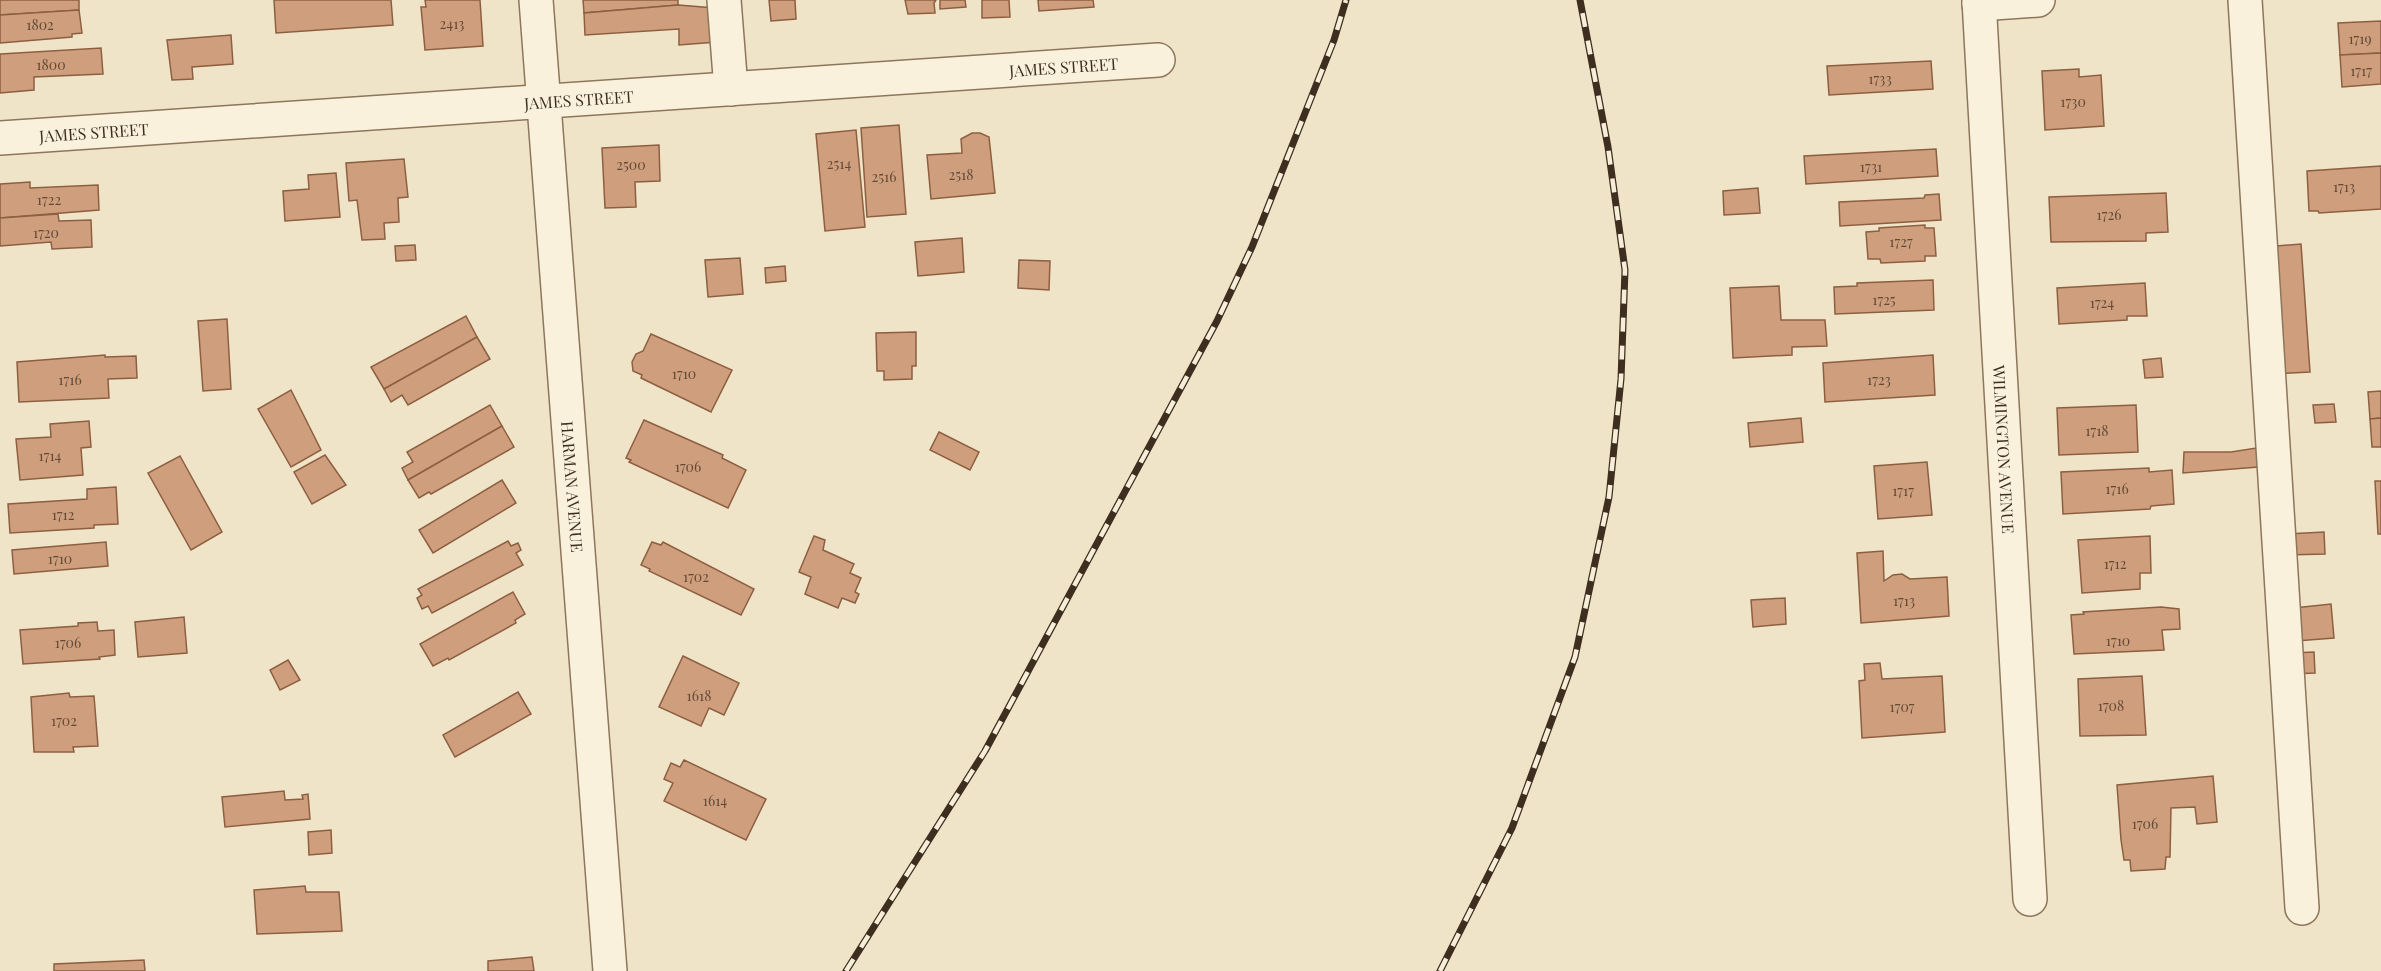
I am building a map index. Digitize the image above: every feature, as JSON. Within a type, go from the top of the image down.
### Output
[{"type":"street","name":"HARMAN AVENUE","points":[[536,0],[610,971]]},
{"type":"street","points":[[724,0],[731,89]]},
{"type":"street","points":[[1979,2],[2038,0]]},
{"type":"street","points":[[2245,0],[2302,908]]},
{"type":"street","name":"WILMINGTON AVENUE","points":[[1979,2],[2030,899]]},
{"type":"street","name":"JAMES STREET","points":[[0,138],[1158,60]]},
{"type":"building","points":[[0,0],[79,0],[79,10],[0,15]]},
{"type":"building","points":[[274,0],[391,0],[393,25],[276,33]]},
{"type":"building","points":[[425,0],[480,0],[483,46],[425,50],[421,7],[426,7]]},
{"type":"building","points":[[583,0],[678,0],[678,5],[584,13]]},
{"type":"building","points":[[769,0],[795,0],[796,19],[771,21]]},
{"type":"building","points":[[905,0],[936,0],[935,13],[908,14]]},
{"type":"building","points":[[940,0],[965,0],[966,7],[940,9]]},
{"type":"building","points":[[982,0],[1009,0],[1010,17],[982,18]]},
{"type":"building","points":[[1038,0],[1093,0],[1094,7],[1039,11]]},
{"type":"building","points":[[678,5],[715,8],[717,42],[679,45],[679,29],[585,35],[584,13]]},
{"type":"building","points":[[79,10],[82,33],[72,34],[72,37],[0,43],[0,15]]},
{"type":"building","points":[[2381,21],[2381,53],[2340,55],[2338,23]]},
{"type":"building","points":[[231,35],[233,64],[192,67],[193,79],[172,80],[167,40]]},
{"type":"building","points":[[101,48],[103,74],[34,77],[34,90],[0,93],[0,54]]},
{"type":"building","points":[[2381,53],[2381,84],[2342,87],[2340,55]]},
{"type":"building","points":[[1931,61],[1933,89],[1829,95],[1827,66]]},
{"type":"building","points":[[2079,69],[2079,77],[2101,75],[2104,126],[2045,130],[2042,71]]},
{"type":"building","points":[[899,125],[906,214],[867,217],[861,128]]},
{"type":"building","points":[[856,130],[865,227],[825,231],[816,134]]},
{"type":"building","points":[[972,133],[980,133],[989,137],[995,193],[931,199],[927,155],[962,153],[961,139]]},
{"type":"building","points":[[659,145],[660,181],[635,182],[636,207],[605,208],[602,148]]},
{"type":"building","points":[[1936,149],[1938,176],[1806,184],[1804,156]]},
{"type":"building","points":[[404,159],[408,197],[398,198],[399,222],[384,223],[385,239],[362,240],[357,200],[349,201],[346,163]]},
{"type":"building","points":[[2381,166],[2381,209],[2319,213],[2309,211],[2307,171]]},
{"type":"building","points":[[336,173],[340,217],[285,221],[283,191],[309,189],[308,175]]},
{"type":"building","points":[[30,182],[30,188],[98,185],[99,210],[0,218],[0,184]]},
{"type":"building","points":[[1758,188],[1760,213],[1724,215],[1723,191]]},
{"type":"building","points":[[2166,193],[2168,232],[2146,233],[2146,241],[2051,242],[2049,197]]},
{"type":"building","points":[[1939,194],[1941,220],[1840,226],[1839,202],[1924,198],[1925,195]]},
{"type":"building","points":[[58,214],[59,221],[91,220],[92,247],[52,249],[51,242],[0,246],[0,218]]},
{"type":"building","points":[[1925,225],[1925,228],[1934,228],[1936,256],[1925,256],[1925,261],[1881,263],[1880,259],[1868,259],[1866,232],[1879,231],[1879,228]]},
{"type":"building","points":[[962,238],[964,272],[918,276],[915,242]]},
{"type":"building","points":[[2301,244],[2310,372],[2275,374],[2265,247]]},
{"type":"building","points":[[415,245],[416,260],[396,261],[395,246]]},
{"type":"building","points":[[740,258],[743,294],[708,297],[705,260]]},
{"type":"building","points":[[1019,260],[1050,261],[1049,290],[1018,288]]},
{"type":"building","points":[[785,266],[786,281],[766,283],[765,268]]},
{"type":"building","points":[[1933,280],[1934,310],[1835,314],[1834,287],[1857,286],[1857,283]]},
{"type":"building","points":[[2145,283],[2147,316],[2127,316],[2127,320],[2059,324],[2057,288]]},
{"type":"building","points":[[1779,286],[1781,320],[1825,320],[1827,346],[1792,347],[1792,355],[1733,358],[1730,288]]},
{"type":"building","points":[[466,316],[477,337],[384,389],[371,367]]},
{"type":"building","points":[[227,319],[231,389],[203,391],[198,321]]},
{"type":"building","points":[[916,332],[916,366],[912,366],[912,379],[884,380],[884,371],[877,371],[876,333]]},
{"type":"building","points":[[651,334],[732,370],[711,412],[641,378],[642,375],[633,371],[632,362],[636,354],[643,351]]},
{"type":"building","points":[[477,337],[490,359],[408,405],[402,395],[391,402],[384,389]]},
{"type":"building","points":[[105,355],[105,357],[136,356],[137,378],[108,379],[109,398],[19,402],[17,362]]},
{"type":"building","points":[[1933,355],[1935,395],[1825,402],[1823,363]]},
{"type":"building","points":[[2161,358],[2163,377],[2145,378],[2143,360]]},
{"type":"building","points":[[291,390],[321,450],[291,467],[258,409]]},
{"type":"building","points":[[2381,391],[2381,418],[2370,419],[2368,392]]},
{"type":"building","points":[[2334,404],[2336,422],[2315,423],[2313,405]]},
{"type":"building","points":[[490,405],[502,426],[408,480],[402,468],[413,462],[407,452]]},
{"type":"building","points":[[2136,405],[2138,452],[2059,455],[2057,408]]},
{"type":"building","points":[[1801,418],[1803,442],[1750,447],[1748,423]]},
{"type":"building","points":[[2381,418],[2381,447],[2372,447],[2370,419]]},
{"type":"building","points":[[644,420],[723,455],[722,458],[746,470],[728,508],[629,462],[631,460],[626,458]]},
{"type":"building","points":[[89,421],[91,447],[81,448],[83,475],[20,480],[16,439],[51,437],[50,424]]},
{"type":"building","points":[[502,426],[514,447],[431,494],[429,492],[419,498],[408,480]]},
{"type":"building","points":[[939,432],[979,452],[970,470],[930,450]]},
{"type":"building","points":[[2256,448],[2258,467],[2183,473],[2184,452],[2231,452]]},
{"type":"building","points":[[325,455],[346,485],[312,504],[294,472]]},
{"type":"building","points":[[180,456],[222,532],[191,550],[148,473]]},
{"type":"building","points":[[1927,462],[1932,515],[1878,519],[1874,466]]},
{"type":"building","points":[[2149,468],[2149,472],[2172,470],[2174,504],[2151,506],[2150,509],[2063,514],[2061,472]]},
{"type":"building","points":[[502,480],[516,503],[433,553],[419,530]]},
{"type":"building","points":[[2375,481],[2381,481],[2381,534],[2378,534]]},
{"type":"building","points":[[116,487],[118,524],[94,525],[94,528],[10,533],[8,504],[87,499],[87,489]]},
{"type":"building","points":[[2324,532],[2325,554],[2285,555],[2284,534]]},
{"type":"building","points":[[814,536],[825,540],[823,550],[854,564],[850,573],[861,578],[855,592],[859,594],[855,603],[842,598],[838,608],[805,594],[811,577],[799,572]]},
{"type":"building","points":[[2150,536],[2151,573],[2140,573],[2140,589],[2082,593],[2078,540]]},
{"type":"building","points":[[508,541],[511,546],[518,543],[521,550],[516,553],[523,565],[432,613],[428,606],[422,609],[417,598],[422,595],[418,589]]},
{"type":"building","points":[[106,542],[108,566],[14,574],[12,550]]},
{"type":"building","points":[[652,542],[661,545],[663,542],[754,589],[741,615],[641,565]]},
{"type":"building","points":[[1883,551],[1884,581],[1893,575],[1902,574],[1910,579],[1947,577],[1949,616],[1861,623],[1857,553]]},
{"type":"building","points":[[513,592],[525,614],[515,620],[516,623],[449,660],[448,658],[433,666],[420,644]]},
{"type":"building","points":[[1785,598],[1786,624],[1753,627],[1751,600]]},
{"type":"building","points":[[2331,604],[2334,638],[2296,641],[2294,608]]},
{"type":"building","points":[[2161,607],[2179,609],[2180,629],[2162,630],[2164,650],[2074,654],[2071,615],[2084,614],[2083,612]]},
{"type":"building","points":[[184,617],[187,653],[138,657],[135,622]]},
{"type":"building","points":[[97,622],[98,631],[114,630],[115,655],[99,657],[100,659],[23,664],[20,630],[78,626],[78,623]]},
{"type":"building","points":[[2314,652],[2315,673],[2292,674],[2292,653]]},
{"type":"building","points":[[683,656],[739,683],[724,715],[709,708],[701,726],[659,707]]},
{"type":"building","points":[[288,660],[300,680],[280,690],[270,670]]},
{"type":"building","points":[[1880,663],[1882,679],[1942,676],[1945,732],[1862,738],[1859,681],[1865,680],[1864,664]]},
{"type":"building","points":[[2142,676],[2146,735],[2080,736],[2078,679]]},
{"type":"building","points":[[518,692],[531,714],[455,757],[443,735]]},
{"type":"building","points":[[69,693],[70,697],[94,696],[98,746],[73,747],[74,752],[34,752],[31,697]]},
{"type":"building","points":[[684,760],[766,799],[746,840],[664,801],[673,783],[664,779],[671,763],[680,767]]},
{"type":"building","points":[[2213,776],[2217,822],[2197,824],[2195,807],[2171,808],[2170,857],[2166,857],[2165,869],[2131,871],[2130,860],[2124,860],[2117,785]]},
{"type":"building","points":[[284,791],[285,800],[303,799],[302,795],[308,794],[310,819],[225,827],[222,797]]},
{"type":"building","points":[[331,830],[332,853],[309,855],[308,832]]},
{"type":"building","points":[[305,886],[306,892],[339,892],[342,931],[257,934],[254,890]]},
{"type":"building","points":[[532,957],[534,971],[488,971],[488,961]]},
{"type":"building","points":[[144,960],[145,971],[54,971],[54,964]]},
{"type":"railway","points":[[846,971],[985,751],[1217,321],[1252,247],[1334,40],[1346,0]]},
{"type":"railway","points":[[1440,971],[1512,828],[1575,657],[1609,497],[1621,379],[1625,270],[1608,147],[1580,0]]}]
